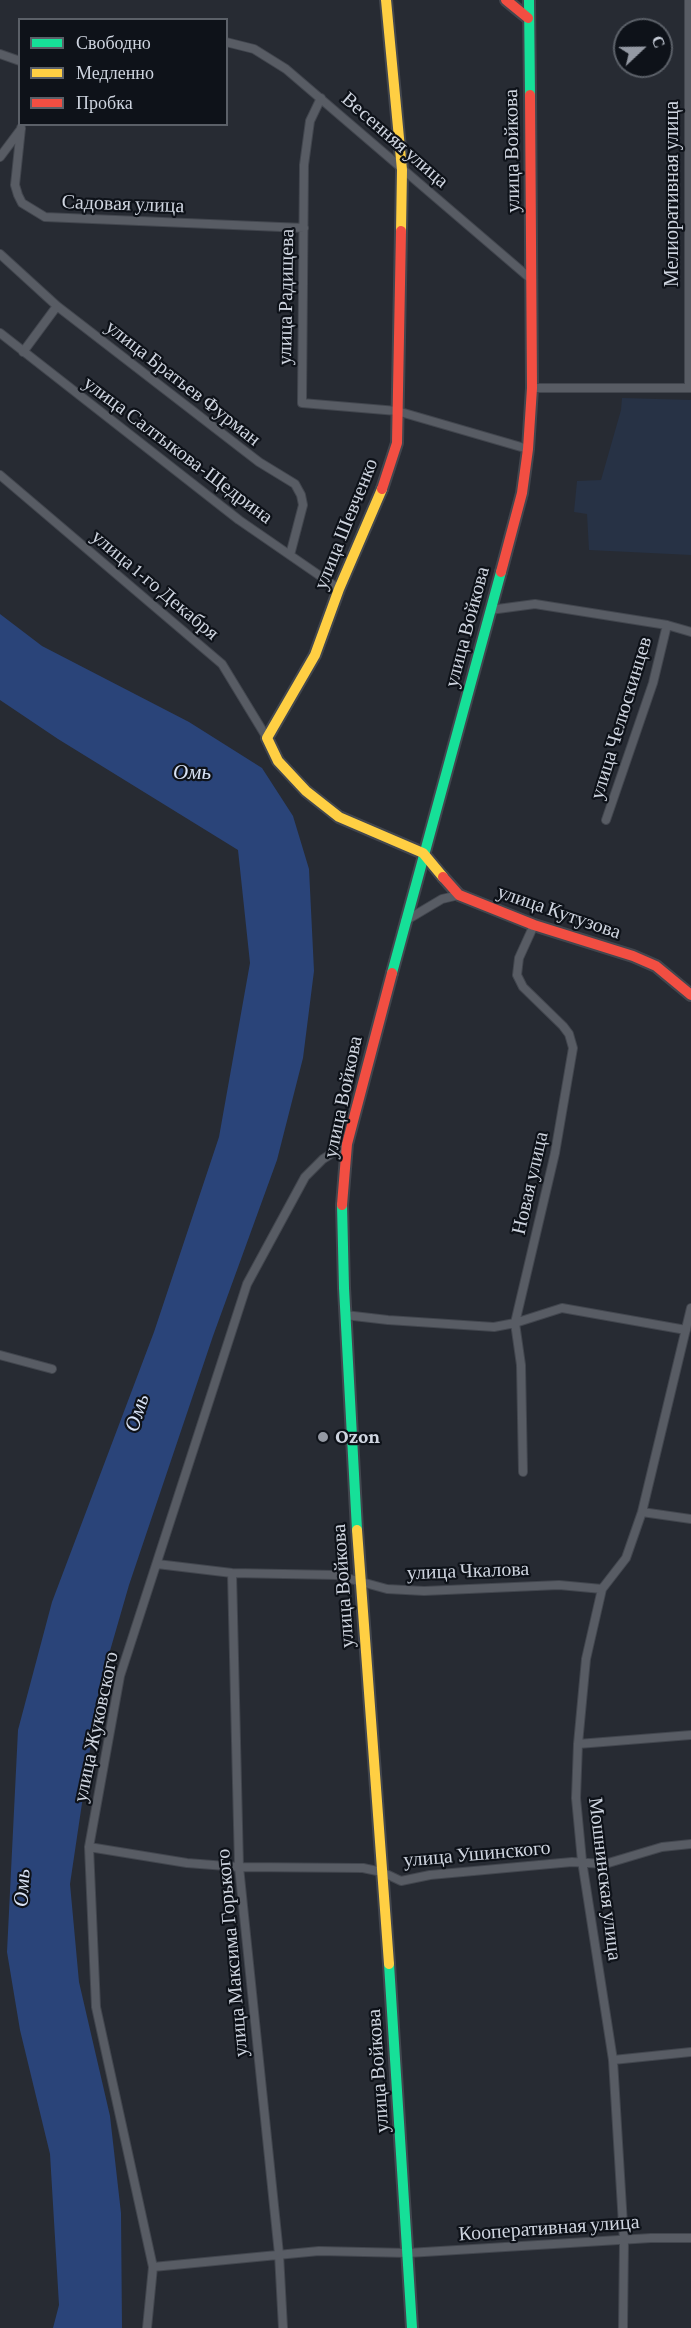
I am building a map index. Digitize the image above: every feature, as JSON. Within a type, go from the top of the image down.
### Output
[{"type":"main road","name":"улица Шевченко","points":[[267,738],[315,655],[339,589],[388,476],[396,443],[402,170],[386,0]]},
{"type":"main road","points":[[506,0],[528,18]]},
{"type":"main road","name":"улица Войкова","points":[[412,2328],[361,1580],[345,1315],[342,1201],[347,1144],[423,853],[522,493],[528,449],[532,388],[529,0]]},
{"type":"main road","points":[[267,738],[278,761],[306,791],[339,817],[423,853]]},
{"type":"main road","name":"улица Кутузова","points":[[423,853],[459,895],[534,925],[633,956],[656,966],[691,995]]},
{"type":"street","name":"Мелиоративная улица","points":[[689,0],[690,388]]},
{"type":"street","name":"Весенняя улица","points":[[228,42],[254,49],[286,69],[532,280]]},
{"type":"street","points":[[0,54],[18,60]]},
{"type":"street","name":"улица Радищева","points":[[321,98],[310,122],[304,165],[302,403],[398,411]]},
{"type":"street","points":[[0,157],[22,126]]},
{"type":"street","name":"Садовая улица","points":[[22,126],[15,185],[22,203],[45,217],[304,228]]},
{"type":"street","name":"улица Братьев Фурман","points":[[0,254],[57,306],[259,462],[295,484],[303,504],[290,555]]},
{"type":"street","points":[[22,352],[57,306]]},
{"type":"street","name":"улица Салтыкова-Щедрина","points":[[0,333],[239,520],[339,589]]},
{"type":"street","points":[[532,388],[690,388]]},
{"type":"street","points":[[398,411],[528,449]]},
{"type":"street","name":"улица 1-го Декабря","points":[[0,476],[222,664],[267,738]]},
{"type":"street","points":[[490,610],[535,604],[667,625],[691,632]]},
{"type":"street","name":"улица Челюскинцев","points":[[606,820],[653,683],[667,625]]},
{"type":"street","points":[[405,921],[441,899],[459,895]]},
{"type":"street","name":"Новая улица","points":[[523,1472],[521,1365],[515,1323],[555,1153],[573,1048],[563,1026],[523,987],[517,975],[519,958],[534,925]]},
{"type":"street","name":"улица Жуковского","points":[[147,2328],[153,2267],[96,2007],[89,1847],[120,1676],[247,1284],[305,1177],[323,1159],[347,1144]]},
{"type":"street","points":[[345,1315],[494,1327],[562,1308],[686,1330]]},
{"type":"street","name":"Мошнинская улица","points":[[623,2328],[624,2241],[614,2060],[582,1861],[576,1798],[578,1744],[586,1659],[602,1589],[626,1558],[642,1512],[691,1308]]},
{"type":"street","points":[[0,1355],[52,1369]]},
{"type":"street","points":[[642,1512],[691,1519]]},
{"type":"street","name":"улица Чкалова","points":[[157,1564],[232,1573],[336,1575],[387,1589],[424,1591],[559,1585],[602,1589]]},
{"type":"street","name":"улица Максима Горького","points":[[232,1573],[239,1867],[279,2254],[283,2328]]},
{"type":"street","points":[[578,1744],[691,1736]]},
{"type":"street","name":"улица Ушинского","points":[[89,1847],[187,1863],[239,1867],[363,1868],[382,1872],[401,1881],[430,1875],[582,1861],[605,1864],[662,1847],[691,1844]]},
{"type":"street","points":[[614,2060],[691,2052]]},
{"type":"street","name":"Кооперативная улица","points":[[153,2267],[330,2251],[408,2253],[651,2238],[691,2238]]},
{"type":"shaded area","points":[[622,398],[691,400],[691,555],[589,550],[587,514],[574,512],[577,481],[601,480],[621,410]]},
{"type":"water","name":"Омь","points":[[0,614],[42,646],[189,722],[262,768],[293,816],[309,869],[314,971],[303,1058],[277,1160],[213,1336],[129,1585],[99,1689],[70,1884],[79,1982],[110,2116],[121,2213],[122,2328],[53,2328],[59,2305],[50,2154],[20,2030],[7,1952],[18,1730],[52,1602],[154,1332],[219,1137],[250,963],[238,850],[58,739],[0,700]]},
{"type":"traffic: fast","points":[[529,0],[530,95]]},
{"type":"traffic: fast","points":[[392,973],[501,572]]},
{"type":"traffic: fast","points":[[342,1205],[344,1288],[357,1530]]},
{"type":"traffic: fast","points":[[389,1964],[412,2328]]},
{"type":"traffic: slow","points":[[386,0],[402,170],[401,231]]},
{"type":"traffic: slow","points":[[382,489],[339,589],[315,655],[267,738],[278,761],[306,791],[339,817],[423,853],[443,877]]},
{"type":"traffic: slow","points":[[357,1530],[389,1964]]},
{"type":"traffic: jam","points":[[506,0],[528,18]]},
{"type":"traffic: jam","points":[[501,572],[522,493],[528,449],[532,388],[530,95]]},
{"type":"traffic: jam","points":[[382,489],[397,443],[401,231]]},
{"type":"traffic: jam","points":[[443,877],[459,895],[534,925],[633,956],[656,966],[691,995]]},
{"type":"traffic: jam","points":[[342,1205],[347,1144],[392,973]]},
{"type":"place","name":"Ozon","points":[[323,1437]]}]
